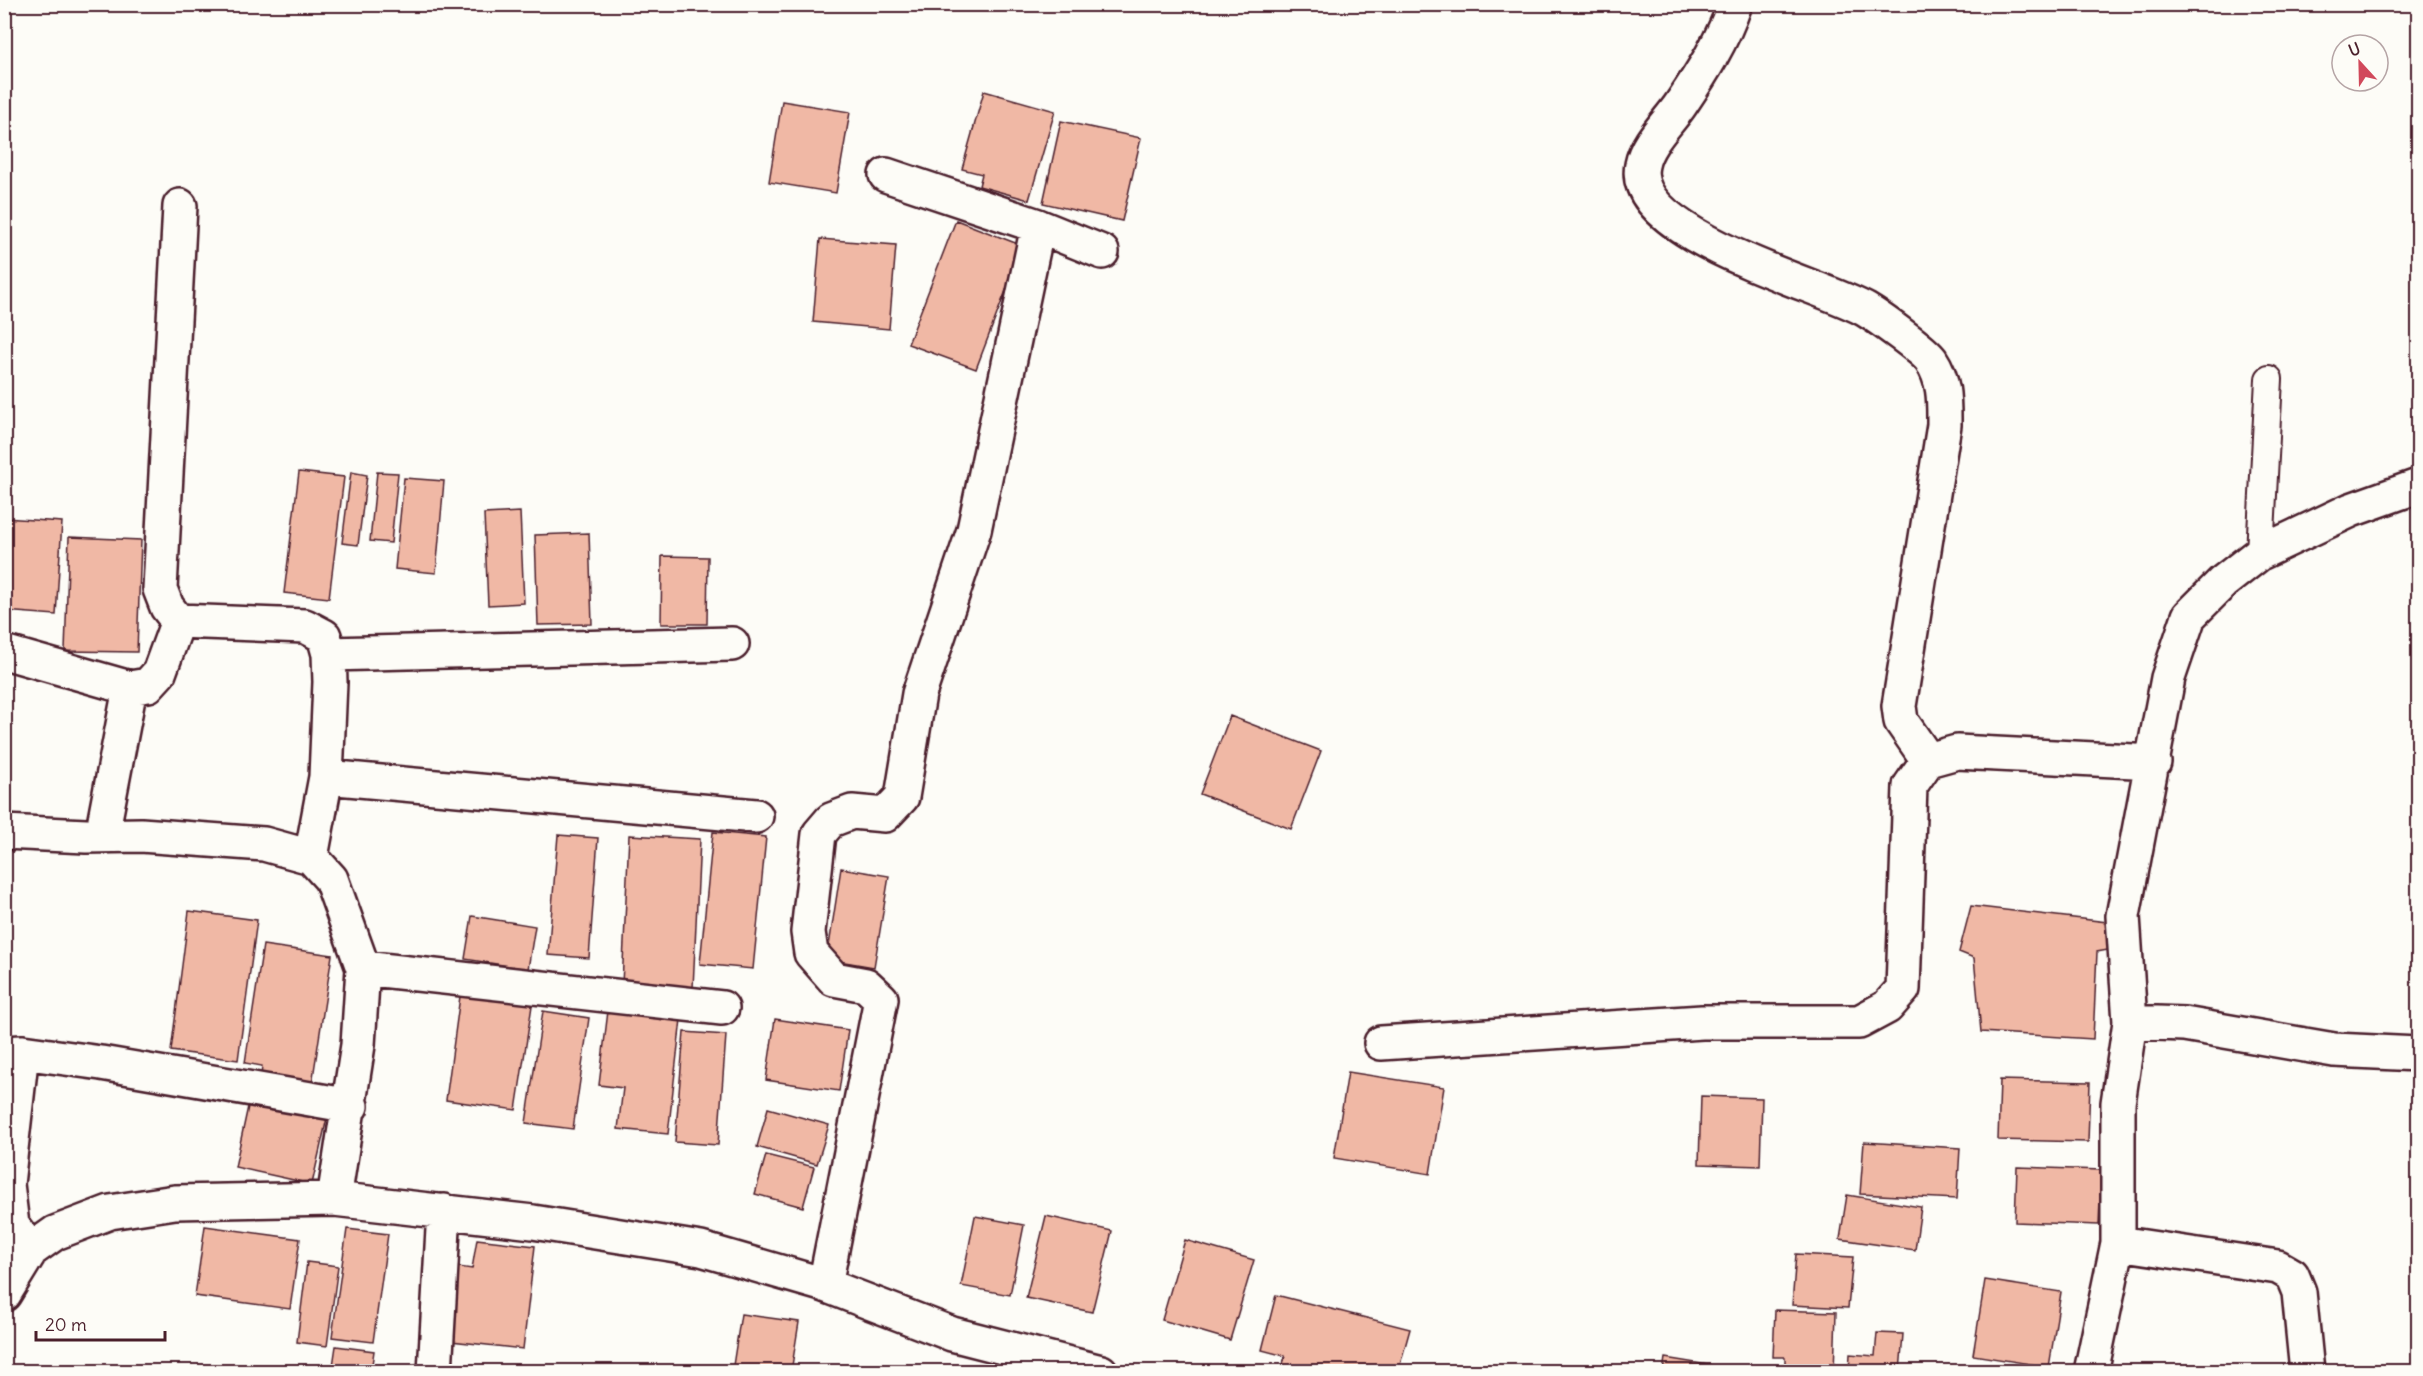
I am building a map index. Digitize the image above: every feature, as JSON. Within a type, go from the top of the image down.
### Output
[{"type":"street","points":[[1735,4],[1718,43],[1681,104],[1649,149],[1642,162],[1640,178],[1645,190],[1669,218],[1726,253],[1866,310],[1930,358],[1935,368],[1944,387],[1944,425],[1899,706],[1901,721],[1928,760]]},
{"type":"street","points":[[886,175],[1038,226],[1102,252]]},
{"type":"street","points":[[180,206],[160,589],[167,607],[178,621],[305,626],[324,636],[329,654],[326,777],[311,857]]},
{"type":"street","points":[[825,1285],[881,999],[866,985],[834,978],[819,965],[811,953],[808,932],[819,834],[831,820],[852,812],[885,815],[902,797],[919,694],[974,531],[1038,226]]},
{"type":"street","points":[[2091,1371],[2118,1243],[2118,1102],[2130,1022],[2123,916],[2154,762],[2168,678],[2190,616],[2223,582],[2260,553],[2350,510],[2418,486]]},
{"type":"street","points":[[4,652],[130,688],[148,685],[159,673],[178,621]]},
{"type":"street","points":[[329,654],[732,644]]},
{"type":"street","points":[[102,835],[130,688]]},
{"type":"street","points":[[1381,1043],[1702,1022],[1859,1022],[1887,1007],[1903,990],[1910,786],[1928,760],[1957,752],[2154,762]]},
{"type":"street","points":[[326,777],[756,816]]},
{"type":"street","points":[[4,832],[141,835],[264,844],[311,857],[331,879],[363,968],[351,1106],[334,1199]]},
{"type":"street","points":[[363,968],[722,1008]]},
{"type":"street","points":[[2130,1022],[2184,1024],[2334,1050],[2418,1054]]},
{"type":"street","points":[[31,1250],[12,1225],[7,1184],[13,1053],[351,1106]]},
{"type":"street","points":[[4,1294],[31,1250],[55,1233],[110,1212],[175,1202],[334,1199],[533,1222],[701,1249],[825,1285],[952,1334],[1101,1371]]},
{"type":"street","points":[[435,1371],[444,1211]]},
{"type":"street","points":[[2118,1243],[2278,1267],[2292,1275],[2299,1292],[2307,1371]]},
{"type":"lane","points":[[2260,553],[2268,379]]},
{"type":"building","points":[[984,91],[1055,111],[1029,200],[979,186],[982,174],[962,169]]},
{"type":"building","points":[[782,101],[850,112],[836,193],[769,182]]},
{"type":"building","points":[[1061,121],[1141,138],[1122,221],[1043,203]]},
{"type":"building","points":[[956,220],[1023,246],[976,369],[908,344]]},
{"type":"building","points":[[820,239],[896,245],[889,329],[813,322]]},
{"type":"building","points":[[299,472],[344,477],[329,598],[284,593]]},
{"type":"building","points":[[351,472],[367,475],[358,545],[342,543]]},
{"type":"building","points":[[377,472],[398,473],[391,543],[370,541]]},
{"type":"building","points":[[404,478],[444,481],[436,573],[395,569]]},
{"type":"building","points":[[520,512],[524,603],[488,605],[484,514]]},
{"type":"building","points":[[4,518],[62,522],[56,615],[4,611]]},
{"type":"building","points":[[589,533],[592,624],[538,625],[535,535]]},
{"type":"building","points":[[69,537],[141,540],[137,652],[65,651]]},
{"type":"building","points":[[662,556],[708,557],[707,624],[661,624]]},
{"type":"building","points":[[1230,716],[1321,751],[1291,829],[1200,794]]},
{"type":"building","points":[[713,832],[766,837],[753,969],[700,964]]},
{"type":"building","points":[[558,835],[598,838],[589,958],[548,955]]},
{"type":"building","points":[[629,835],[700,839],[693,988],[622,985]]},
{"type":"building","points":[[841,868],[889,876],[874,967],[827,959]]},
{"type":"building","points":[[1971,906],[2107,922],[2108,950],[2097,952],[2093,1039],[1981,1032],[1974,958],[1959,952]]},
{"type":"building","points":[[189,911],[257,920],[238,1060],[171,1051]]},
{"type":"building","points":[[472,916],[535,926],[528,969],[465,959]]},
{"type":"building","points":[[263,945],[332,955],[312,1084],[261,1076],[262,1066],[245,1063]]},
{"type":"building","points":[[461,989],[533,999],[516,1110],[446,1100]]},
{"type":"building","points":[[543,1011],[589,1018],[573,1129],[526,1123]]},
{"type":"building","points":[[608,1011],[681,1019],[668,1134],[618,1129],[623,1088],[599,1085]]},
{"type":"building","points":[[775,1019],[848,1030],[839,1091],[766,1080]]},
{"type":"building","points":[[684,1032],[726,1035],[718,1145],[675,1142]]},
{"type":"building","points":[[1348,1072],[1444,1087],[1430,1174],[1334,1158]]},
{"type":"building","points":[[2000,1080],[2090,1082],[2088,1142],[1998,1140]]},
{"type":"building","points":[[1701,1096],[1762,1098],[1760,1166],[1699,1164]]},
{"type":"building","points":[[249,1102],[327,1118],[312,1184],[235,1167]]},
{"type":"building","points":[[768,1108],[829,1125],[817,1164],[757,1147]]},
{"type":"building","points":[[1864,1142],[1960,1148],[1957,1199],[1860,1194]]},
{"type":"building","points":[[766,1155],[814,1167],[803,1207],[755,1194]]},
{"type":"building","points":[[2017,1167],[2101,1170],[2099,1225],[2015,1222]]},
{"type":"building","points":[[1847,1195],[1921,1207],[1915,1250],[1840,1239]]},
{"type":"building","points":[[975,1216],[1024,1225],[1010,1295],[961,1286]]},
{"type":"building","points":[[1046,1216],[1112,1231],[1092,1312],[1026,1298]]},
{"type":"building","points":[[205,1226],[300,1239],[290,1309],[195,1296]]},
{"type":"building","points":[[347,1229],[388,1234],[373,1342],[332,1337]]},
{"type":"building","points":[[477,1239],[535,1246],[523,1349],[442,1340],[452,1266],[472,1269]]},
{"type":"building","points":[[1185,1240],[1254,1260],[1230,1340],[1162,1320]]},
{"type":"building","points":[[1796,1254],[1853,1257],[1848,1308],[1792,1305]]},
{"type":"building","points":[[307,1262],[338,1266],[327,1346],[297,1342]]},
{"type":"building","points":[[1985,1280],[2061,1292],[2049,1367],[1973,1355]]},
{"type":"building","points":[[1276,1295],[1410,1329],[1398,1372],[1297,1372],[1282,1368],[1285,1356],[1262,1350]]},
{"type":"building","points":[[1775,1310],[1836,1312],[1834,1372],[1785,1372],[1785,1357],[1773,1357]]},
{"type":"building","points":[[741,1314],[799,1322],[791,1372],[732,1372]]},
{"type":"building","points":[[1877,1333],[1903,1334],[1900,1372],[1849,1372],[1850,1354],[1875,1356]]},
{"type":"building","points":[[336,1346],[374,1351],[371,1371],[333,1366]]},
{"type":"building","points":[[1665,1358],[1751,1372],[1663,1372]]}]
